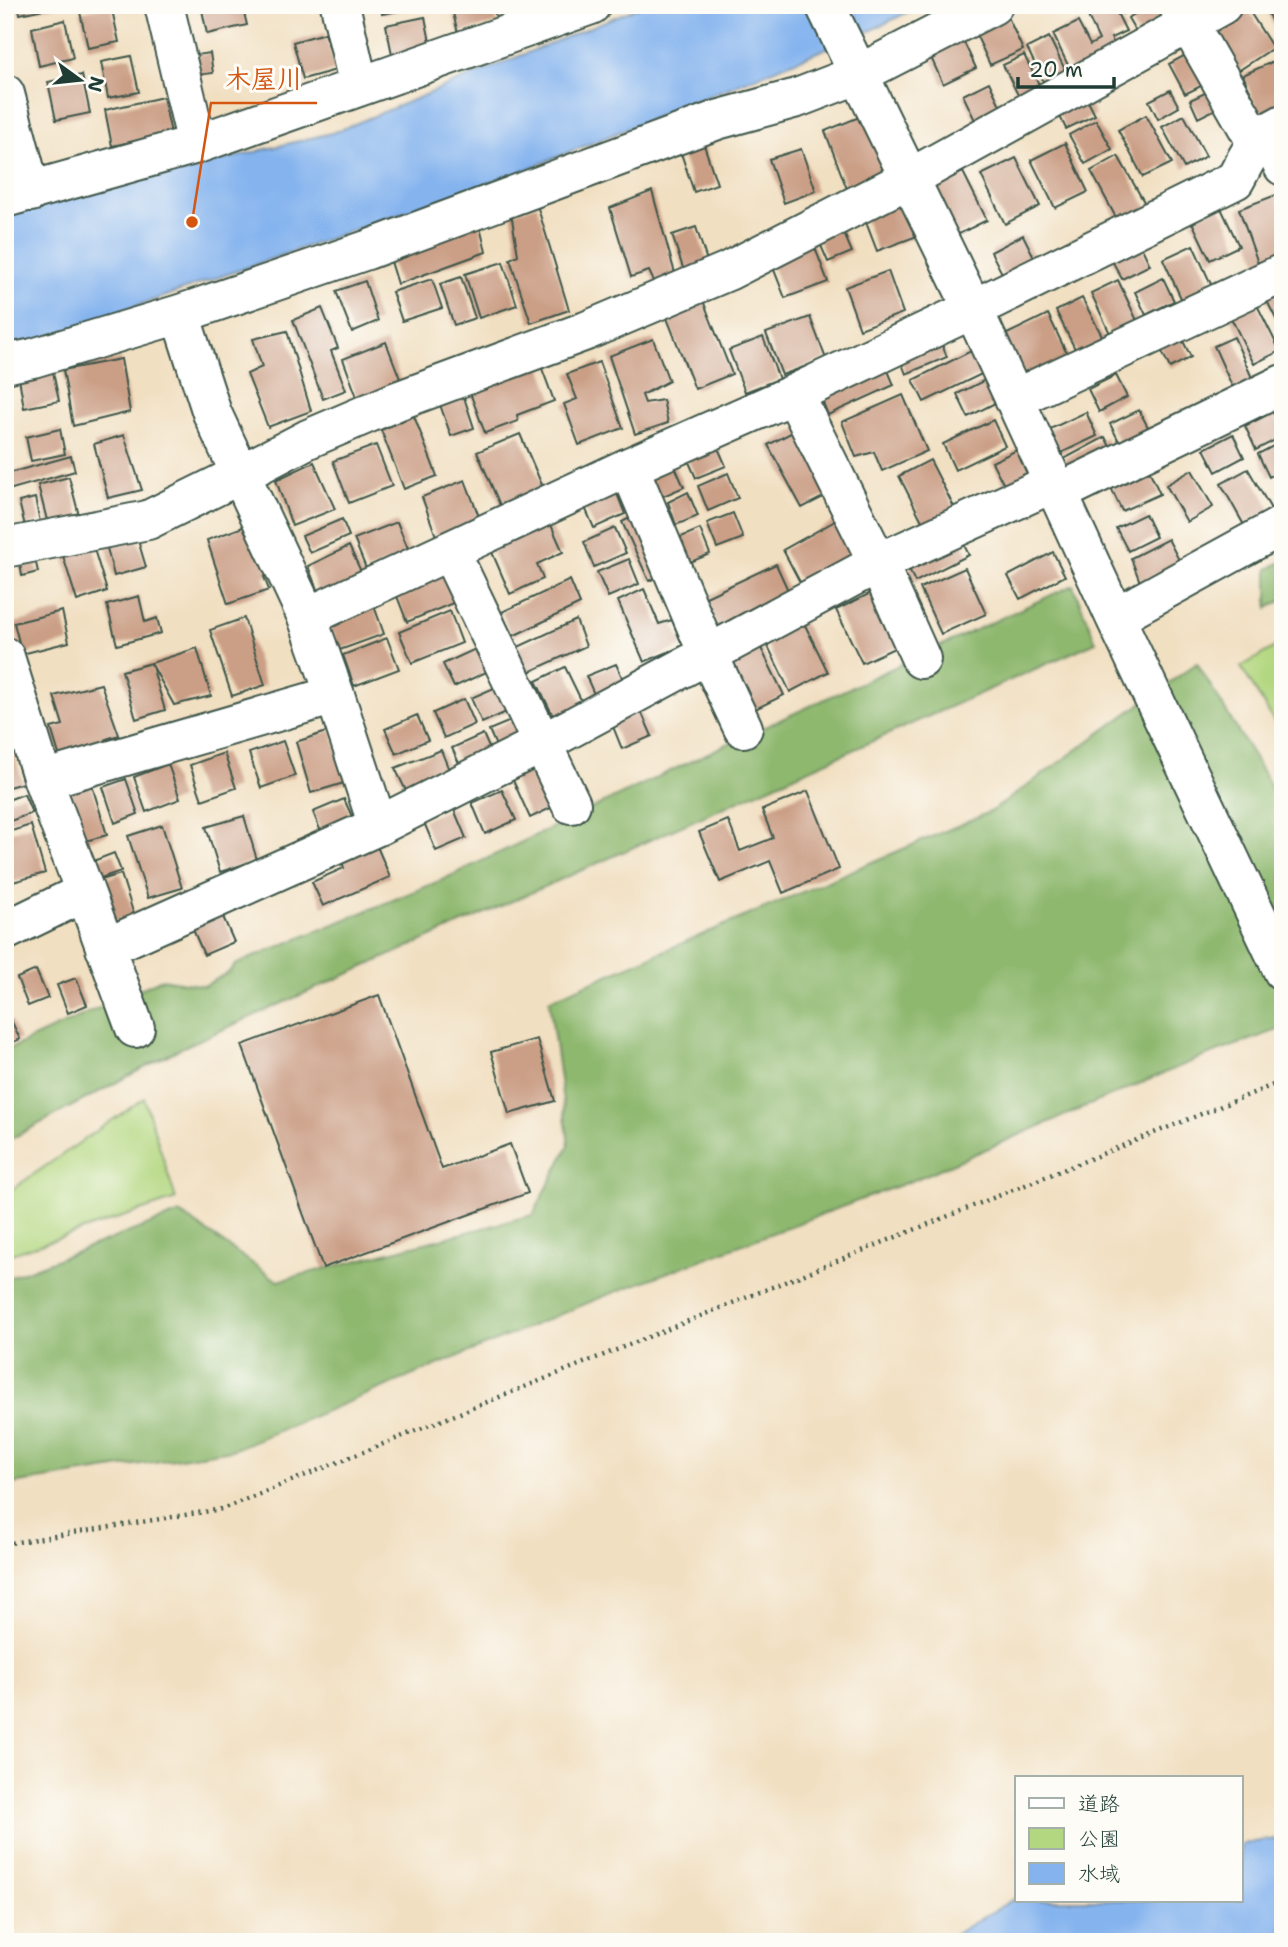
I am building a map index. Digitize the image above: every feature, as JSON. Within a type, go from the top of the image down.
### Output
[{"type":"street","points":[[164,5],[197,144]]},
{"type":"street","points":[[340,5],[359,87]]},
{"type":"street","points":[[5,94],[18,195],[197,144],[359,87],[521,17],[591,5]]},
{"type":"street","points":[[825,5],[973,309],[1283,971]]},
{"type":"street","points":[[5,364],[180,314],[367,250],[717,120],[797,98],[853,66],[993,5]]},
{"type":"street","points":[[5,548],[148,520],[308,439],[397,401],[586,331],[729,271],[910,178],[1184,15],[1222,5]]},
{"type":"street","points":[[307,617],[629,467],[794,394],[1234,180],[1272,141],[1184,15]]},
{"type":"street","points":[[1014,399],[1283,273]]},
{"type":"street","points":[[180,314],[212,413],[307,617],[378,826]]},
{"type":"street","points":[[105,948],[378,826],[543,743],[878,563],[1055,488],[1283,384]]},
{"type":"street","points":[[794,394],[878,563],[921,659]]},
{"type":"street","points":[[629,467],[708,654],[743,728]]},
{"type":"street","points":[[1115,617],[1283,525]]},
{"type":"street","points":[[450,551],[571,804]]},
{"type":"street","points":[[5,657],[43,780],[135,1028]]},
{"type":"street","points":[[43,780],[335,695]]},
{"type":"street","points":[[5,931],[85,892]]},
{"type":"path","points":[[5,1544],[222,1509],[1283,1081]]},
{"type":"green space","points":[[1283,561],[1283,600],[1268,608],[1268,569]]},
{"type":"green space","points":[[1073,585],[1096,642],[179,1049],[5,1142],[5,1051],[162,979],[204,986],[228,973],[236,964],[442,880],[723,746]]},
{"type":"green space","points":[[1283,642],[1283,736],[1241,667]]},
{"type":"green space","points":[[1197,663],[1283,806],[1283,1028],[1195,1060],[916,1179],[602,1297],[232,1450],[5,1485],[5,1279],[180,1213],[278,1281],[533,1215],[569,1145],[549,1000],[992,811]]},
{"type":"green space","points":[[144,1098],[176,1199],[5,1256],[5,1191],[11,1190]]},
{"type":"water","points":[[644,5],[922,5],[872,30],[520,172],[5,352],[5,214],[335,132]]},
{"type":"water","points":[[1283,1838],[1283,1942],[942,1942],[1015,1898],[1015,1902],[1242,1902],[1242,1844]]},
{"type":"building","points":[[18,5],[57,5],[58,6],[20,14]]},
{"type":"building","points":[[111,5],[119,42],[88,48],[80,12]]},
{"type":"building","points":[[201,5],[242,5],[247,25],[207,34]]},
{"type":"building","points":[[381,5],[418,5],[419,7],[382,14]]},
{"type":"building","points":[[451,5],[493,5],[497,23],[458,33]]},
{"type":"building","points":[[1073,5],[1092,5],[1077,13]]},
{"type":"building","points":[[1101,5],[1113,5],[1126,31],[1111,38],[1120,58],[1075,80],[1053,34],[1078,22],[1090,45],[1099,40],[1086,12]]},
{"type":"building","points":[[1118,5],[1140,5],[1123,14]]},
{"type":"building","points":[[1150,5],[1159,5],[1168,21],[1140,38],[1128,18]]},
{"type":"building","points":[[1264,5],[1283,5],[1283,28],[1276,31]]},
{"type":"building","points":[[1246,6],[1273,48],[1232,75],[1205,35]]},
{"type":"building","points":[[425,17],[432,52],[393,59],[386,25]]},
{"type":"building","points":[[1008,17],[1023,50],[990,65],[975,32]]},
{"type":"building","points":[[65,20],[73,58],[39,66],[32,28]]},
{"type":"building","points":[[325,33],[336,70],[303,79],[293,42]]},
{"type":"building","points":[[961,36],[976,68],[943,84],[928,51]]},
{"type":"building","points":[[1049,37],[1070,80],[1048,91],[1027,48]]},
{"type":"building","points":[[1191,52],[1207,83],[1185,94],[1169,64]]},
{"type":"building","points":[[210,53],[213,73],[190,76],[188,56]]},
{"type":"building","points":[[1024,55],[1045,96],[1024,107],[1003,65]]},
{"type":"building","points":[[131,56],[139,92],[108,98],[101,62]]},
{"type":"building","points":[[1274,61],[1283,81],[1283,103],[1259,114],[1243,75]]},
{"type":"building","points":[[82,75],[90,113],[56,120],[48,82]]},
{"type":"building","points":[[989,82],[1007,120],[981,133],[963,95]]},
{"type":"building","points":[[1170,90],[1179,107],[1158,119],[1149,101]]},
{"type":"building","points":[[1207,92],[1216,109],[1198,118],[1190,100]]},
{"type":"building","points":[[1084,93],[1095,115],[1066,129],[1056,108]]},
{"type":"building","points":[[163,97],[171,133],[112,146],[105,110]]},
{"type":"building","points":[[864,115],[886,173],[847,189],[825,131]]},
{"type":"building","points":[[1146,115],[1172,163],[1143,177],[1118,130]]},
{"type":"building","points":[[1184,115],[1206,156],[1184,168],[1162,127]]},
{"type":"building","points":[[1096,120],[1112,149],[1085,164],[1069,135]]},
{"type":"building","points":[[1065,143],[1088,192],[1055,208],[1031,160]]},
{"type":"building","points":[[704,145],[717,184],[694,192],[681,153]]},
{"type":"building","points":[[801,149],[816,191],[784,203],[769,159]]},
{"type":"building","points":[[1118,156],[1148,209],[1120,225],[1091,171]]},
{"type":"building","points":[[1016,158],[1040,206],[1005,224],[981,175]]},
{"type":"building","points":[[963,172],[987,220],[953,237],[929,188]]},
{"type":"building","points":[[652,191],[676,277],[656,286],[649,271],[631,277],[610,208]]},
{"type":"building","points":[[904,192],[920,235],[877,251],[861,209]]},
{"type":"building","points":[[1276,195],[1283,214],[1283,258],[1259,266],[1239,209]]},
{"type":"building","points":[[537,205],[569,310],[531,323],[510,259],[518,255],[511,213]]},
{"type":"building","points":[[1220,206],[1239,246],[1210,260],[1191,220]]},
{"type":"building","points":[[479,223],[486,252],[398,284],[389,255]]},
{"type":"building","points":[[840,224],[852,252],[828,262],[816,234]]},
{"type":"building","points":[[696,227],[709,267],[685,274],[672,235]]},
{"type":"building","points":[[1023,235],[1039,267],[1007,283],[991,252]]},
{"type":"building","points":[[812,240],[828,282],[785,298],[769,257]]},
{"type":"building","points":[[1139,242],[1150,265],[1122,279],[1110,257]]},
{"type":"building","points":[[1193,245],[1215,293],[1185,307],[1163,259]]},
{"type":"building","points":[[503,262],[517,305],[479,318],[465,274]]},
{"type":"building","points":[[888,271],[903,313],[860,329],[845,287]]},
{"type":"building","points":[[461,277],[475,318],[454,325],[440,284]]},
{"type":"building","points":[[1163,278],[1174,301],[1146,315],[1135,292]]},
{"type":"building","points":[[432,279],[442,308],[402,321],[392,292]]},
{"type":"building","points":[[1118,280],[1141,329],[1114,342],[1091,293]]},
{"type":"building","points":[[365,281],[378,321],[352,332],[336,291]]},
{"type":"building","points":[[1283,285],[1283,333],[1264,295]]},
{"type":"building","points":[[702,298],[732,374],[695,389],[665,313]]},
{"type":"building","points":[[1082,298],[1107,345],[1080,359],[1056,311]]},
{"type":"building","points":[[1255,301],[1280,351],[1254,364],[1229,314]]},
{"type":"building","points":[[322,308],[338,348],[331,351],[346,390],[323,399],[293,320]]},
{"type":"building","points":[[1048,314],[1069,358],[1025,380],[1003,336]]},
{"type":"building","points":[[810,317],[826,359],[782,375],[766,333]]},
{"type":"building","points":[[287,331],[311,411],[268,427],[247,374],[262,367],[253,339]]},
{"type":"building","points":[[938,335],[947,357],[906,374],[897,351]]},
{"type":"building","points":[[1180,335],[1191,357],[1170,368],[1159,346]]},
{"type":"building","points":[[763,337],[779,379],[745,392],[729,350]]},
{"type":"building","points":[[1234,337],[1256,387],[1237,397],[1214,346]]},
{"type":"building","points":[[653,339],[669,381],[642,395],[645,403],[663,400],[668,423],[635,434],[609,356]]},
{"type":"building","points":[[386,342],[402,384],[358,400],[343,359]]},
{"type":"building","points":[[981,346],[992,369],[924,402],[913,380]]},
{"type":"building","points":[[537,355],[554,401],[517,415],[518,421],[485,433],[466,382]]},
{"type":"building","points":[[121,359],[130,412],[73,426],[63,370]]},
{"type":"building","points":[[884,361],[894,385],[828,415],[818,390]]},
{"type":"building","points":[[599,362],[623,428],[579,445],[564,404],[577,399],[567,374]]},
{"type":"building","points":[[53,372],[59,401],[24,408],[19,378]]},
{"type":"building","points":[[1116,375],[1127,397],[1099,412],[1088,389]]},
{"type":"building","points":[[985,380],[997,402],[968,417],[957,394]]},
{"type":"building","points":[[461,388],[474,428],[451,436],[437,396]]},
{"type":"building","points":[[903,395],[927,451],[882,471],[874,452],[856,457],[842,422]]},
{"type":"building","points":[[1139,410],[1151,433],[1122,447],[1110,424]]},
{"type":"building","points":[[1086,412],[1097,436],[1061,453],[1050,429]]},
{"type":"building","points":[[1273,412],[1283,436],[1256,450],[1245,426]]},
{"type":"building","points":[[414,416],[437,476],[404,489],[381,430]]},
{"type":"building","points":[[993,420],[1005,446],[955,470],[943,444]]},
{"type":"building","points":[[800,428],[833,492],[802,508],[768,445]]},
{"type":"building","points":[[60,429],[65,454],[31,461],[26,437]]},
{"type":"building","points":[[520,434],[545,492],[502,510],[477,452]]},
{"type":"building","points":[[1233,434],[1244,457],[1216,472],[1204,449]]},
{"type":"building","points":[[124,435],[142,490],[108,498],[94,444]]},
{"type":"building","points":[[1105,437],[1117,460],[1072,481],[1062,460]]},
{"type":"building","points":[[715,441],[726,466],[696,478],[685,453]]},
{"type":"building","points":[[1283,441],[1283,470],[1269,477],[1258,454]]},
{"type":"building","points":[[376,445],[392,486],[349,503],[333,461]]},
{"type":"building","points":[[1021,448],[1032,471],[1004,485],[992,462]]},
{"type":"building","points":[[71,456],[75,471],[5,491],[5,474]]},
{"type":"building","points":[[930,460],[956,511],[925,527],[899,476]]},
{"type":"building","points":[[314,462],[335,509],[292,526],[276,480]]},
{"type":"building","points":[[673,462],[684,487],[654,500],[643,475]]},
{"type":"building","points":[[1248,469],[1271,509],[1244,525],[1221,484]]},
{"type":"building","points":[[1149,470],[1160,494],[1122,511],[1111,488]]},
{"type":"building","points":[[1192,470],[1213,507],[1187,522],[1166,485]]},
{"type":"building","points":[[728,473],[738,498],[708,511],[698,486]]},
{"type":"building","points":[[69,477],[82,527],[51,536],[38,485]]},
{"type":"building","points":[[465,480],[481,522],[437,539],[422,497]]},
{"type":"building","points":[[615,489],[625,514],[594,528],[583,503]]},
{"type":"building","points":[[688,492],[698,516],[676,525],[668,502]]},
{"type":"building","points":[[35,498],[40,522],[25,526],[19,502]]},
{"type":"building","points":[[639,513],[669,572],[649,581],[622,522]]},
{"type":"building","points":[[733,513],[743,538],[717,548],[707,523]]},
{"type":"building","points":[[1145,514],[1156,537],[1128,551],[1116,528]]},
{"type":"building","points":[[547,516],[563,552],[537,564],[543,579],[510,594],[488,543]]},
{"type":"building","points":[[844,516],[862,549],[801,584],[783,550]]},
{"type":"building","points":[[342,519],[349,536],[310,553],[302,536]]},
{"type":"building","points":[[397,522],[410,553],[367,571],[354,539]]},
{"type":"building","points":[[254,523],[271,575],[264,577],[269,590],[228,604],[207,540]]},
{"type":"building","points":[[615,528],[626,553],[594,567],[584,542]]},
{"type":"building","points":[[700,529],[710,554],[683,565],[674,540]]},
{"type":"building","points":[[958,533],[969,555],[915,582],[904,559]]},
{"type":"building","points":[[137,537],[146,567],[114,576],[106,544]]},
{"type":"building","points":[[1168,539],[1180,562],[1140,582],[1131,558]]},
{"type":"building","points":[[93,546],[107,591],[77,601],[63,556]]},
{"type":"building","points":[[349,546],[365,580],[320,597],[308,566]]},
{"type":"building","points":[[1053,552],[1065,576],[1020,599],[1008,576]]},
{"type":"building","points":[[34,554],[38,572],[22,576],[19,557]]},
{"type":"building","points":[[629,559],[639,584],[608,597],[597,572]]},
{"type":"building","points":[[776,564],[791,597],[719,631],[704,598]]},
{"type":"building","points":[[965,568],[986,614],[941,634],[920,588]]},
{"type":"building","points":[[445,570],[458,601],[407,622],[395,591]]},
{"type":"building","points":[[570,580],[580,604],[511,637],[502,612]]},
{"type":"building","points":[[644,589],[659,624],[672,620],[683,646],[644,662],[618,601]]},
{"type":"building","points":[[875,591],[901,645],[862,663],[836,610]]},
{"type":"building","points":[[139,596],[145,622],[157,618],[161,633],[117,645],[107,605]]},
{"type":"building","points":[[373,603],[384,634],[340,650],[328,620]]},
{"type":"building","points":[[62,611],[69,642],[22,654],[14,623]]},
{"type":"building","points":[[450,611],[462,643],[412,663],[399,632]]},
{"type":"building","points":[[244,618],[265,685],[232,696],[210,630]]},
{"type":"building","points":[[802,619],[828,672],[790,692],[764,638]]},
{"type":"building","points":[[576,620],[586,646],[527,673],[516,648]]},
{"type":"building","points":[[387,638],[399,669],[354,686],[343,655]]},
{"type":"building","points":[[758,642],[784,695],[745,714],[719,661]]},
{"type":"building","points":[[484,645],[495,668],[454,687],[443,664]]},
{"type":"building","points":[[197,648],[211,696],[174,705],[151,663]]},
{"type":"building","points":[[151,663],[165,710],[136,719],[122,671]]},
{"type":"building","points":[[616,664],[627,688],[597,701],[586,676]]},
{"type":"building","points":[[565,667],[585,708],[556,722],[536,681]]},
{"type":"building","points":[[101,684],[119,735],[106,739],[111,748],[61,761],[51,728],[63,725],[54,696]]},
{"type":"building","points":[[503,684],[513,709],[482,723],[471,698]]},
{"type":"building","points":[[464,699],[475,724],[444,738],[433,713]]},
{"type":"building","points":[[641,711],[652,736],[622,749],[612,724]]},
{"type":"building","points":[[417,715],[428,740],[396,754],[385,729]]},
{"type":"building","points":[[520,717],[531,741],[500,755],[489,730]]},
{"type":"building","points":[[332,730],[347,782],[311,793],[296,742]]},
{"type":"building","points":[[483,734],[494,759],[463,772],[452,748]]},
{"type":"building","points":[[9,735],[23,783],[5,788],[5,737]]},
{"type":"building","points":[[283,741],[295,776],[261,788],[249,753]]},
{"type":"building","points":[[441,750],[451,775],[408,795],[395,768]]},
{"type":"building","points":[[224,753],[236,788],[202,800],[190,765]]},
{"type":"building","points":[[539,763],[559,804],[530,818],[511,776]]},
{"type":"building","points":[[168,764],[180,799],[146,812],[134,777]]},
{"type":"building","points":[[126,779],[138,814],[115,823],[103,787]]},
{"type":"building","points":[[91,782],[107,835],[82,842],[66,790]]},
{"type":"building","points":[[502,790],[516,820],[485,834],[472,803]]},
{"type":"building","points":[[808,791],[839,869],[783,893],[770,861],[720,882],[699,832],[728,820],[740,851],[773,838],[762,810]]},
{"type":"building","points":[[24,794],[32,813],[5,823],[5,801]]},
{"type":"building","points":[[344,799],[355,823],[323,837],[313,812]]},
{"type":"building","points":[[453,807],[466,838],[436,851],[423,820]]},
{"type":"building","points":[[244,816],[257,860],[220,872],[206,827]]},
{"type":"building","points":[[31,825],[45,873],[13,882],[5,856],[5,833]]},
{"type":"building","points":[[162,825],[182,888],[148,898],[128,836]]},
{"type":"building","points":[[376,844],[390,877],[323,906],[312,882],[344,868],[341,859]]},
{"type":"building","points":[[114,853],[121,871],[95,880],[88,863]]},
{"type":"building","points":[[121,874],[134,915],[109,923],[97,881]]},
{"type":"building","points":[[221,912],[234,942],[204,955],[191,925]]},
{"type":"building","points":[[36,970],[48,998],[28,1006],[17,978]]},
{"type":"building","points":[[76,978],[87,1005],[68,1013],[57,985]]},
{"type":"building","points":[[379,995],[442,1169],[510,1144],[528,1193],[323,1268],[242,1045]]},
{"type":"building","points":[[11,1020],[20,1039],[5,1046],[5,1023]]},
{"type":"building","points":[[537,1039],[555,1101],[509,1114],[491,1052]]},
{"type":"place","name":"木屋川","points":[[192,222]]}]
